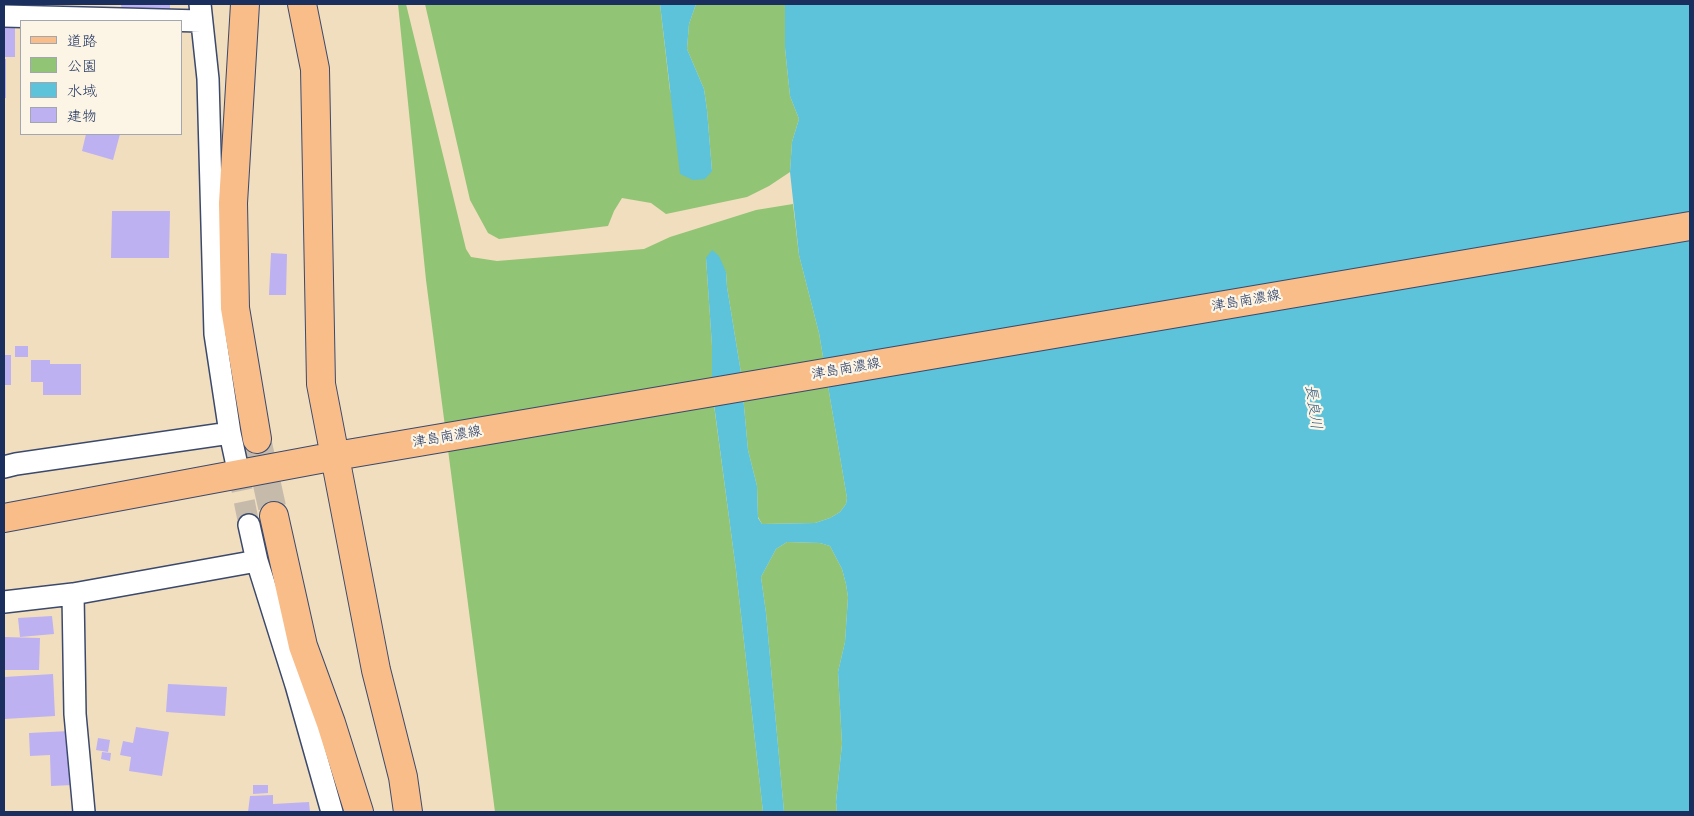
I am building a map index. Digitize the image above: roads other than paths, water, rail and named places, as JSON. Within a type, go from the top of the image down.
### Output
[{"type":"main road","points":[[245,4],[233,203],[235,308],[257,439]]},
{"type":"main road","points":[[302,4],[316,69],[321,384],[376,670],[403,777],[408,812]]},
{"type":"main road","name":"津島南濃線","points":[[4,518],[336,456],[1690,226]]},
{"type":"main road","points":[[262,521],[303,646],[331,723],[359,812]]},
{"type":"street","points":[[4,16],[200,13],[208,79],[214,334],[238,470]]},
{"type":"street","points":[[4,467],[230,433]]},
{"type":"street","points":[[262,521],[257,561],[296,684],[332,812]]},
{"type":"street","points":[[4,602],[73,594],[257,561]]},
{"type":"street","points":[[73,594],[75,714],[84,812]]},
{"type":"water","points":[[660,4],[696,4],[689,24],[687,49],[704,89],[707,110],[712,171],[705,179],[693,180],[680,174]]},
{"type":"water","name":"長良川","points":[[785,4],[1690,4],[1690,812],[837,812],[836,802],[842,744],[838,672],[845,642],[848,597],[846,584],[842,569],[830,546],[820,543],[787,542],[776,549],[761,577],[784,812],[763,812],[736,570],[712,389],[712,346],[706,258],[712,250],[719,256],[726,272],[741,373],[748,450],[757,486],[758,518],[762,524],[815,523],[840,512],[846,504],[847,498],[819,333],[799,255],[790,172],[792,142],[799,119],[790,96],[785,48]]},
{"type":"tunnel","points":[[257,439],[274,516]]},
{"type":"tunnel","points":[[238,470],[249,525]]}]
